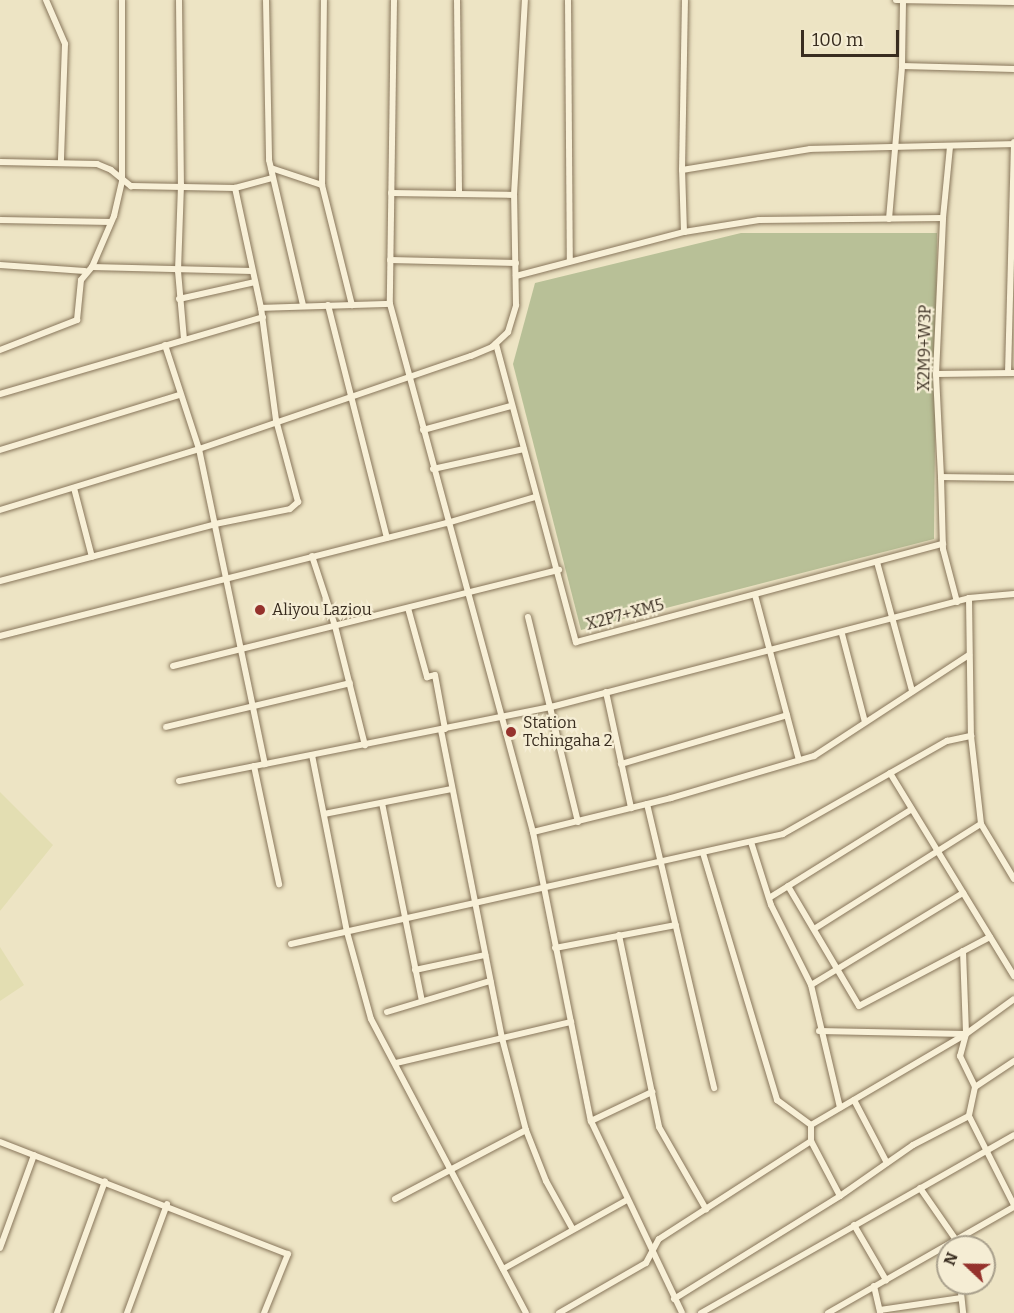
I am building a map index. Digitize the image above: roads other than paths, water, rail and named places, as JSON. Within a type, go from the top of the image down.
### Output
[{"type":"street","points":[[46,0],[66,45],[61,161]]},
{"type":"street","points":[[92,267],[111,222],[122,182],[122,0]]},
{"type":"street","points":[[179,0],[182,185],[178,271],[184,340]]},
{"type":"street","points":[[266,0],[271,168],[303,305]]},
{"type":"street","points":[[324,0],[322,185],[352,305]]},
{"type":"street","points":[[394,0],[390,304],[499,717],[533,832],[591,1121],[651,1254],[682,1313]]},
{"type":"street","points":[[457,0],[459,194]]},
{"type":"street","points":[[0,510],[199,449],[496,344],[508,332],[516,305],[514,195],[525,0]]},
{"type":"street","points":[[568,0],[570,261]]},
{"type":"street","points":[[684,232],[682,170],[685,0]]},
{"type":"street","points":[[896,0],[1014,2]]},
{"type":"street","points":[[889,219],[902,66],[903,0]]},
{"type":"street","points":[[902,66],[1014,69]]},
{"type":"street","points":[[682,170],[810,149],[1014,143],[1011,373],[936,374]]},
{"type":"street","name":"X2M9+W3P","points":[[950,146],[943,218],[936,374],[943,544],[957,602]]},
{"type":"street","points":[[0,162],[61,161],[97,164],[111,170],[122,182],[131,186],[182,185],[235,189],[273,178]]},
{"type":"street","points":[[271,168],[322,185]]},
{"type":"street","points":[[0,581],[215,524],[290,508],[298,502],[276,420],[261,308],[235,189]]},
{"type":"street","points":[[391,193],[514,195]]},
{"type":"street","points":[[516,276],[684,232],[759,220],[943,218]]},
{"type":"street","points":[[0,220],[111,222]]},
{"type":"street","points":[[390,260],[516,263]]},
{"type":"street","points":[[0,265],[85,271],[92,267],[178,271],[252,271]]},
{"type":"street","points":[[0,350],[77,320],[85,271]]},
{"type":"street","points":[[179,299],[255,282]]},
{"type":"street","points":[[261,308],[390,304]]},
{"type":"street","points":[[328,305],[348,396],[387,538]]},
{"type":"street","points":[[0,394],[262,317]]},
{"type":"street","name":"X2P7+XM5","points":[[496,344],[535,497],[559,570],[576,642],[943,544]]},
{"type":"street","points":[[165,345],[179,395],[199,449],[266,764]]},
{"type":"street","points":[[0,450],[179,395]]},
{"type":"street","points":[[423,430],[511,406]]},
{"type":"street","points":[[433,469],[524,449]]},
{"type":"street","points":[[941,477],[1014,478]]},
{"type":"street","points":[[74,488],[92,557]]},
{"type":"street","points":[[0,636],[226,577],[447,523],[535,497]]},
{"type":"street","points":[[312,556],[336,626],[365,745]]},
{"type":"street","points":[[876,562],[912,691]]},
{"type":"street","points":[[173,666],[559,570]]},
{"type":"street","points":[[179,782],[551,706],[842,634],[969,598],[1014,594]]},
{"type":"street","points":[[754,595],[799,760]]},
{"type":"street","points":[[969,598],[971,736],[981,824],[1014,879]]},
{"type":"street","points":[[408,608],[427,676],[435,675],[452,789],[501,1038],[526,1130],[546,1181],[572,1228]]},
{"type":"street","points":[[528,617],[578,822]]},
{"type":"street","points":[[842,634],[865,722]]},
{"type":"street","points":[[533,832],[647,804],[814,756],[969,655]]},
{"type":"street","points":[[166,727],[350,682]]},
{"type":"street","points":[[606,693],[631,808]]},
{"type":"street","points":[[621,764],[787,715]]},
{"type":"street","points":[[291,944],[475,900],[703,853],[783,834],[947,741],[971,736]]},
{"type":"street","points":[[312,755],[347,932],[371,1019],[526,1313]]},
{"type":"street","points":[[254,766],[279,884]]},
{"type":"street","points":[[890,773],[1014,976]]},
{"type":"street","points":[[324,814],[452,789]]},
{"type":"street","points":[[382,803],[422,1001]]},
{"type":"street","points":[[647,804],[714,1088]]},
{"type":"street","points":[[769,898],[912,809]]},
{"type":"street","points":[[814,929],[981,824]]},
{"type":"street","points":[[751,842],[769,898],[811,986],[819,1031],[840,1108]]},
{"type":"street","points":[[703,853],[777,1100],[811,1125]]},
{"type":"street","points":[[1006,867],[1014,862]]},
{"type":"street","points":[[788,886],[859,1006],[990,937]]},
{"type":"street","points":[[811,986],[963,893]]},
{"type":"street","points":[[555,948],[676,925]]},
{"type":"street","points":[[619,935],[659,1127],[705,1209]]},
{"type":"street","points":[[963,951],[966,1034],[960,1056],[975,1087],[969,1116],[1014,1206],[969,1235]]},
{"type":"street","points":[[415,970],[485,955]]},
{"type":"street","points":[[387,1012],[490,981]]},
{"type":"street","points":[[811,1125],[966,1034],[1014,999]]},
{"type":"street","points":[[396,1063],[571,1022]]},
{"type":"street","points":[[819,1031],[966,1034]]},
{"type":"street","points":[[975,1087],[1014,1061]]},
{"type":"street","points":[[591,1121],[652,1092]]},
{"type":"street","points":[[854,1100],[887,1162]]},
{"type":"street","points":[[674,1299],[840,1196],[913,1145],[969,1116]]},
{"type":"street","points":[[811,1125],[811,1141],[840,1196]]},
{"type":"street","points":[[395,1199],[526,1130]]},
{"type":"street","points":[[701,1313],[1014,1135]]},
{"type":"street","points":[[559,1313],[646,1263],[659,1239],[811,1141]]},
{"type":"street","points":[[0,1142],[167,1204],[288,1254],[264,1313]]},
{"type":"street","points":[[0,1248],[34,1155]]},
{"type":"street","points":[[57,1313],[105,1181]]},
{"type":"street","points":[[921,1188],[951,1235]]},
{"type":"street","points":[[503,1269],[572,1228],[626,1201]]},
{"type":"street","points":[[127,1313],[167,1204]]},
{"type":"street","points":[[854,1226],[886,1280]]},
{"type":"street","points":[[828,1313],[936,1254]]},
{"type":"street","points":[[874,1286],[880,1312],[961,1298]]},
{"type":"street","points":[[961,1295],[963,1313]]},
{"type":"place","name":"Aliyou Laziou","points":[[260,610]]},
{"type":"place","name":"Station Tchingaha 2","points":[[511,732]]}]
